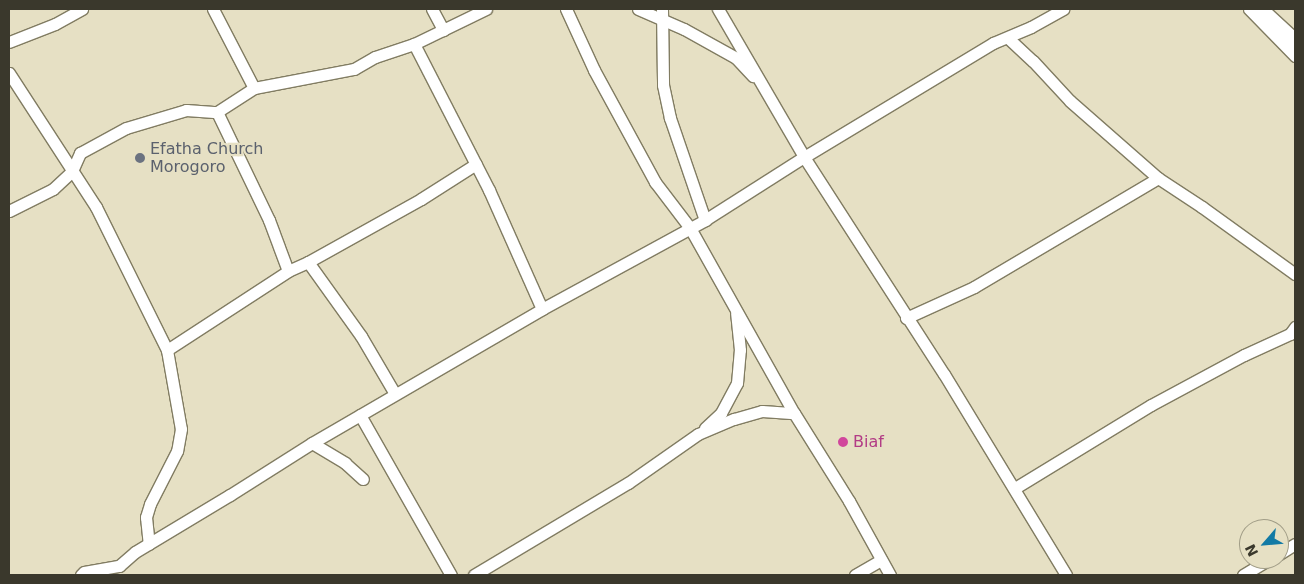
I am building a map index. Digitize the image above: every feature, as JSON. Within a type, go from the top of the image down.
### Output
[{"type":"street","points":[[9,42],[55,24],[82,9]]},
{"type":"street","points":[[213,9],[254,88]]},
{"type":"street","points":[[432,9],[443,30]]},
{"type":"street","points":[[9,211],[33,201],[53,189],[72,171],[80,153],[126,128],[186,110],[217,112],[254,88],[354,69],[375,57],[414,44],[486,9]]},
{"type":"street","points":[[566,9],[594,70],[655,182],[690,228],[794,413],[849,501],[890,575]]},
{"type":"street","points":[[638,9],[662,14],[736,58],[766,90]]},
{"type":"street","points":[[718,9],[804,157],[1015,488],[1066,575]]},
{"type":"street","points":[[81,575],[84,572],[120,571],[135,552],[312,443],[542,309],[705,220],[804,157],[993,43],[1008,38],[1063,9]]},
{"type":"street","points":[[1249,9],[1295,56]]},
{"type":"street","points":[[1259,9],[1295,42]]},
{"type":"street","points":[[662,14],[663,86],[670,118],[705,220]]},
{"type":"street","points":[[1008,38],[1033,60],[1070,101],[1158,178],[1202,207],[1295,274]]},
{"type":"street","points":[[414,44],[501,215],[542,309]]},
{"type":"street","points":[[9,73],[79,179],[113,240],[167,350],[181,429],[177,451],[150,504],[146,517],[149,544]]},
{"type":"street","points":[[217,112],[269,220],[288,271]]},
{"type":"street","points":[[167,350],[288,271],[308,262],[421,199],[476,164]]},
{"type":"street","points":[[906,318],[974,286],[1158,178]]},
{"type":"street","points":[[308,262],[361,336],[395,394]]},
{"type":"street","points":[[474,575],[628,483],[698,434],[721,413],[737,383],[740,350],[735,305]]},
{"type":"street","points":[[1015,488],[1151,406],[1244,355],[1290,334],[1295,328]]},
{"type":"street","points":[[698,434],[734,419],[762,411],[794,413]]},
{"type":"street","points":[[360,415],[451,575]]},
{"type":"street","points":[[312,443],[345,463],[363,479]]},
{"type":"street","points":[[854,575],[881,560]]},
{"type":"place","name":"Efatha Church Morogoro","points":[[140,158]]},
{"type":"place","name":"Biaf","points":[[843,442]]}]
